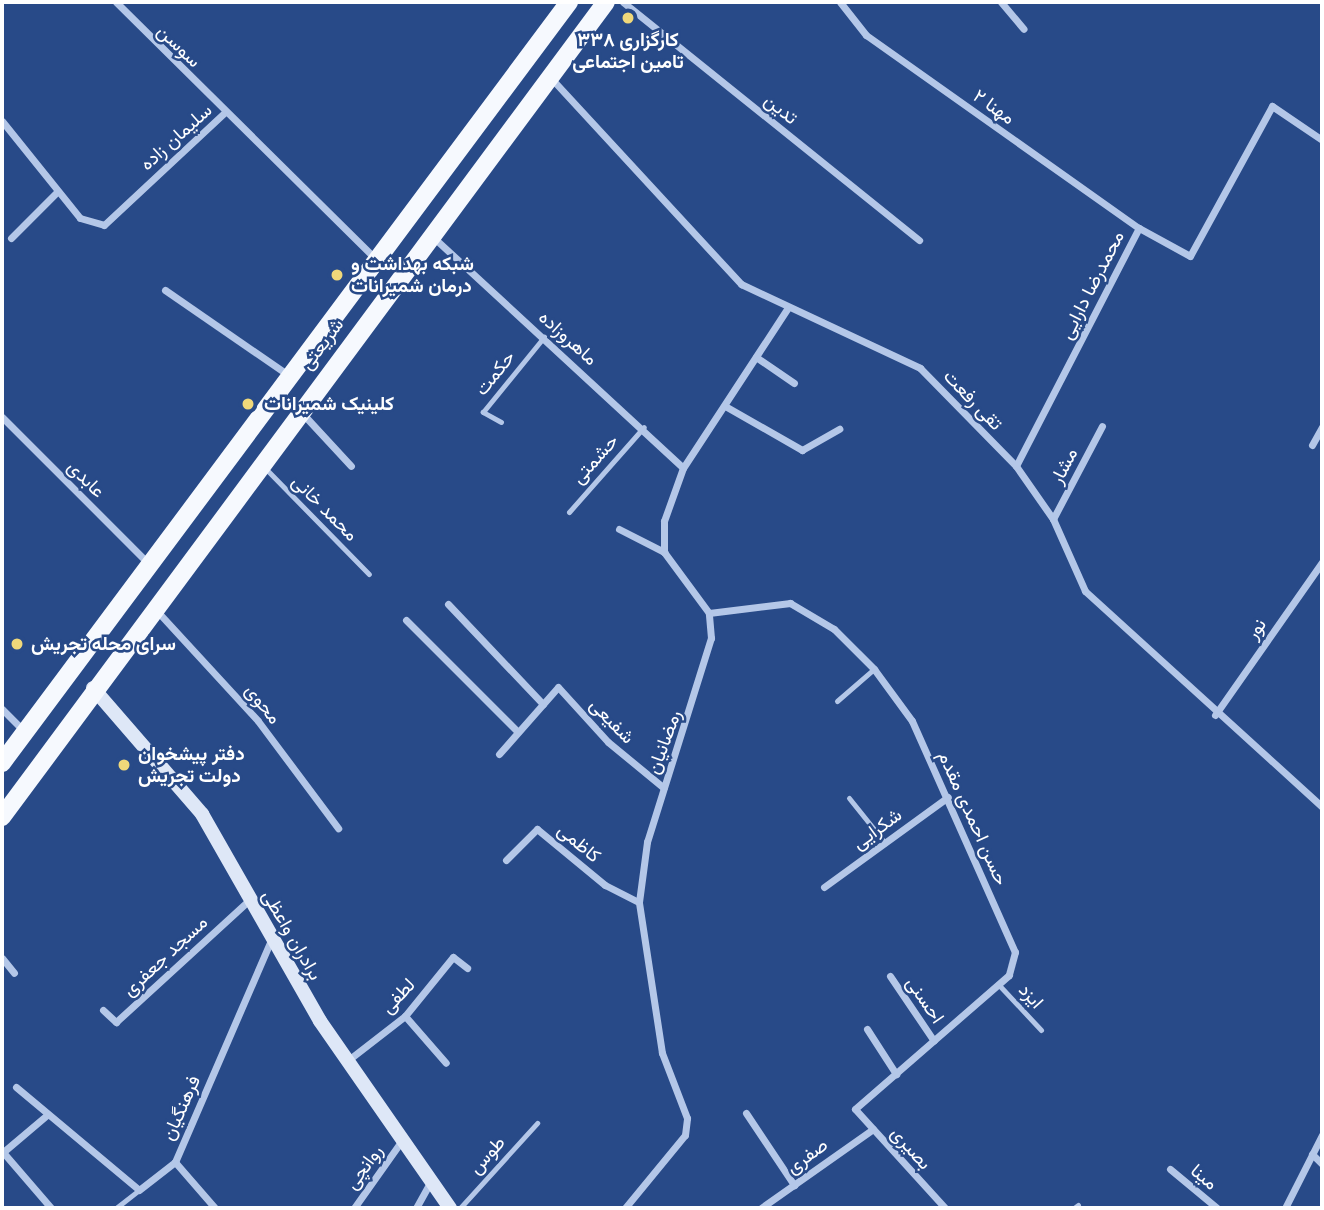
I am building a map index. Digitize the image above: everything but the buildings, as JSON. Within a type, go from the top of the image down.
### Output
[{"type":"main road","name":"شریعتی","points":[[2,763],[569,2]]},
{"type":"main road","name":"شریعتی","points":[[2,817],[93,688],[299,410],[606,2]]},
{"type":"main road","name":"برادران واعظی","points":[[93,688],[202,814],[247,901],[346,1062],[429,1185],[450,1208]]},
{"type":"street","name":"سوسن","points":[[116,2],[225,112]]},
{"type":"street","name":"تدین","points":[[623,2],[919,240]]},
{"type":"street","name":"مهنا ۲","points":[[840,2],[866,35],[1139,228]]},
{"type":"street","points":[[1001,2],[1024,29]]},
{"type":"street","name":"تقی رفعت","points":[[549,76],[741,284],[787,309],[920,368],[1016,466],[1054,519],[1085,591],[1215,715],[1322,807]]},
{"type":"street","name":"محمدرضا دارایی","points":[[1016,466],[1139,228],[1190,256],[1272,106],[1322,139]]},
{"type":"street","name":"سلیمان زاده","points":[[2,121],[80,218],[104,225],[225,112],[377,260]]},
{"type":"street","points":[[11,238],[58,191]]},
{"type":"street","name":"ماهروزاده","points":[[430,234],[644,427],[683,468]]},
{"type":"street","points":[[164,290],[290,376]]},
{"type":"street","points":[[664,552],[664,521],[683,468],[787,309]]},
{"type":"street","points":[[756,357],[794,383]]},
{"type":"street","points":[[725,406],[802,450],[839,429]]},
{"type":"street","points":[[299,410],[351,466]]},
{"type":"street","name":"عابدی","points":[[2,418],[149,564]]},
{"type":"street","name":"مشار","points":[[1054,519],[1102,426]]},
{"type":"street","points":[[1312,445],[1322,427]]},
{"type":"street","points":[[619,529],[664,552],[709,613]]},
{"type":"street","name":"نور","points":[[1215,715],[1322,562]]},
{"type":"street","name":"حسن احمدی مقدم","points":[[709,613],[790,603],[834,629],[874,669],[912,721],[1015,952],[1009,975],[855,1110]]},
{"type":"street","points":[[448,604],[543,704]]},
{"type":"street","name":"محوی","points":[[154,609],[258,721],[338,828]]},
{"type":"street","name":"رمضانیان","points":[[625,1208],[685,1135],[687,1118],[662,1053],[639,902],[647,842],[697,698],[711,638],[709,613]]},
{"type":"street","points":[[406,620],[518,732]]},
{"type":"street","name":"شفیعی","points":[[499,754],[558,687],[608,742],[664,788]]},
{"type":"street","points":[[2,709],[25,732]]},
{"type":"street","name":"شکرایی","points":[[824,887],[948,797]]},
{"type":"street","name":"کاظمی","points":[[506,860],[537,829],[605,885],[639,902]]},
{"type":"street","name":"مسجد جعفری","points":[[103,1010],[116,1022],[247,901]]},
{"type":"street","name":"فرهنگیان","points":[[139,1190],[175,1161],[271,940]]},
{"type":"street","name":"لطفی","points":[[346,1062],[405,1016],[453,957],[467,968]]},
{"type":"street","points":[[2,958],[14,973]]},
{"type":"street","name":"احسنی","points":[[890,975],[934,1041]]},
{"type":"street","points":[[405,1016],[446,1063]]},
{"type":"street","points":[[867,1029],[897,1074]]},
{"type":"street","points":[[16,1087],[139,1190]]},
{"type":"street","name":"بصیری","points":[[855,1110],[944,1208]]},
{"type":"street","points":[[746,1113],[794,1185]]},
{"type":"street","points":[[47,1115],[2,1152],[51,1208]]},
{"type":"street","name":"صفری","points":[[761,1208],[873,1129]]},
{"type":"street","points":[[1285,1208],[1322,1135]]},
{"type":"street","name":"روانچی","points":[[354,1208],[400,1143]]},
{"type":"street","points":[[1312,1154],[1322,1164]]},
{"type":"street","points":[[175,1161],[215,1208]]},
{"type":"street","name":"مینا","points":[[1170,1169],[1217,1208]]},
{"type":"street","points":[[416,1208],[429,1185]]},
{"type":"lane","name":"حکمت","points":[[502,422],[483,412],[544,337]]},
{"type":"lane","name":"حشمتی","points":[[569,512],[644,427]]},
{"type":"lane","name":"محمد خانی","points":[[260,463],[369,574]]},
{"type":"lane","points":[[837,701],[874,669]]},
{"type":"lane","points":[[849,799],[885,843]]},
{"type":"lane","name":"ایزد","points":[[998,984],[1041,1030]]},
{"type":"lane","name":"طوس","points":[[460,1208],[537,1122]]},
{"type":"lane","points":[[116,1208],[139,1190]]},
{"type":"place","name":"کارگزاری ٣٣٨ تامین اجتماعی","points":[[628,18]]},
{"type":"place","name":"شبکه بهداشت و درمان شمیرانات","points":[[337,275]]},
{"type":"place","name":"کلینیک شمیرانات","points":[[248,404]]},
{"type":"place","name":"سرای محله تجریش","points":[[17,644]]},
{"type":"place","name":"دفتر پیشخوان دولت تجریش","points":[[124,765]]}]
